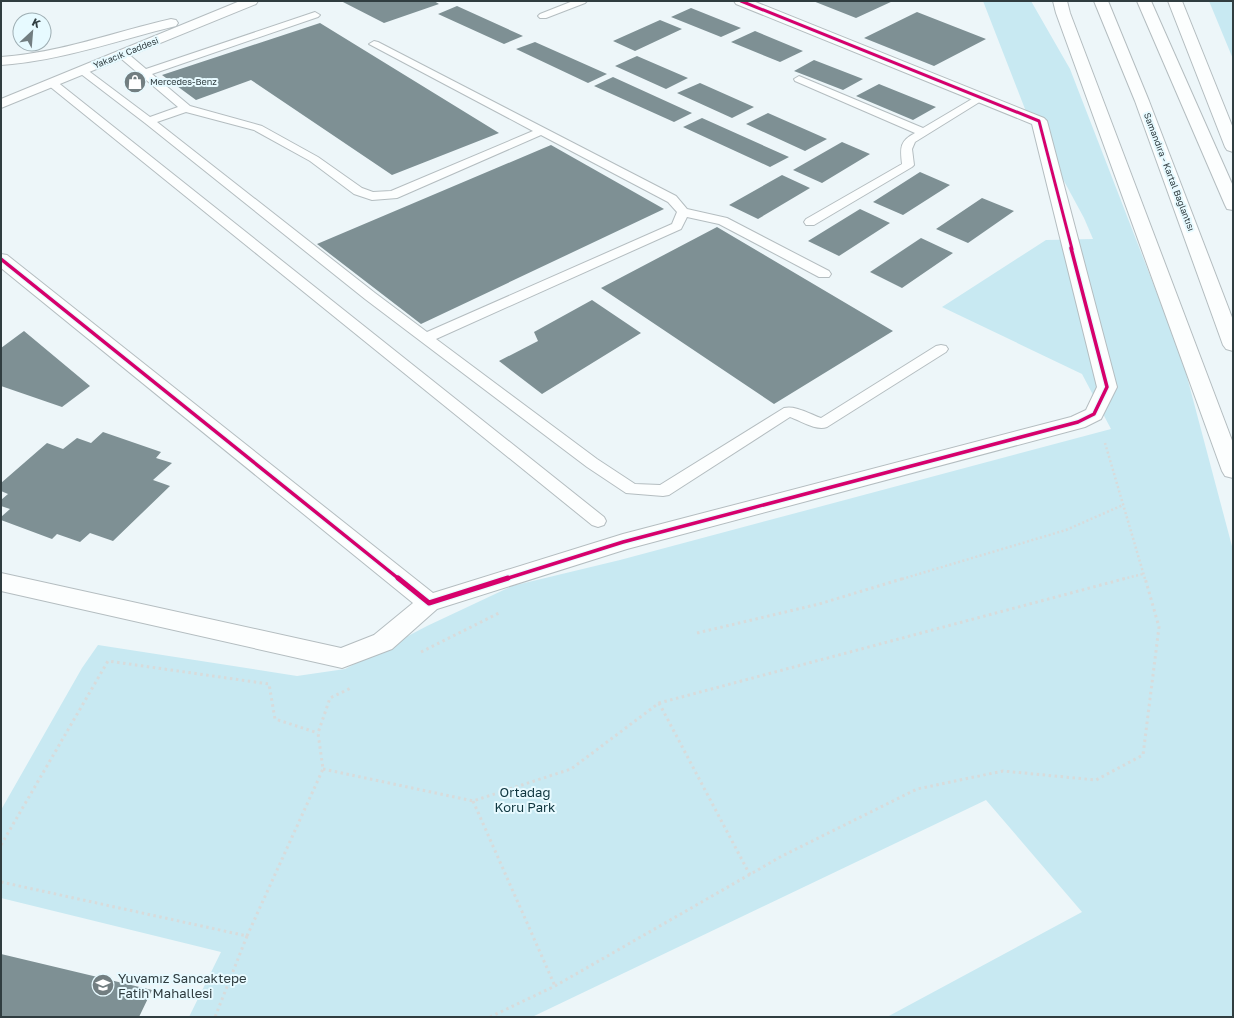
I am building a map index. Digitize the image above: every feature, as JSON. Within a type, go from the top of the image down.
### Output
[{"type":"main road","name":"Yakacık Caddesi","points":[[1,104],[251,1]]},
{"type":"main road","points":[[1,582],[342,658],[383,642],[429,604],[623,542],[1078,422],[1094,414],[1107,387],[1039,121],[741,1]]},
{"type":"main road","name":"Samandıra - Kartal Bağlantısı","points":[[1101,1],[1145,109],[1233,345]]},
{"type":"main road","points":[[1144,1],[1233,205]]},
{"type":"main road","points":[[1175,1],[1186,32],[1233,147]]},
{"type":"main road","points":[[1180,1],[1186,32]]},
{"type":"main road","points":[[1060,5],[1233,471]]},
{"type":"main road","points":[[1,61],[15,61],[60,53],[152,27],[183,20],[214,17]]},
{"type":"main road","points":[[1,259],[429,604]]},
{"type":"lane","points":[[543,16],[582,1]]},
{"type":"lane","points":[[145,73],[315,15]]},
{"type":"lane","points":[[374,44],[672,198],[683,212],[723,222],[824,274]]},
{"type":"lane","points":[[122,54],[186,108],[258,128],[314,159],[358,191],[372,196],[393,195],[542,131]]},
{"type":"lane","points":[[82,71],[149,121],[228,185],[426,338],[592,463],[632,489],[663,491],[789,411],[822,424],[941,349]]},
{"type":"lane","points":[[799,79],[923,132]]},
{"type":"lane","points":[[52,82],[310,291],[598,521]]},
{"type":"lane","points":[[810,222],[908,165],[906,149],[910,140],[981,98]]},
{"type":"lane","points":[[149,121],[186,108]]},
{"type":"lane","points":[[426,338],[677,226],[683,212]]},
{"type":"path","points":[[490,1017],[555,986],[782,856],[917,789],[1003,771],[1096,780],[1143,756],[1159,627],[1105,443],[1078,422]]},
{"type":"path","points":[[1097,445],[1105,443]]},
{"type":"path","points":[[697,633],[819,604],[1066,530],[1123,505]]},
{"type":"path","points":[[323,769],[473,801],[571,770],[659,703],[1143,574]]},
{"type":"path","points":[[416,655],[508,608]]},
{"type":"path","points":[[1,845],[108,661],[269,684],[275,719],[318,733]]},
{"type":"path","points":[[215,1017],[248,936],[323,769],[318,733],[330,698],[352,687]]},
{"type":"path","points":[[659,703],[750,874]]},
{"type":"path","points":[[473,801],[555,986]]},
{"type":"path","points":[[1,882],[248,936]]},
{"type":"green space","name":"Ortadağ Koru Park","points":[[983,1],[1031,1],[1070,69],[1182,358],[1233,550],[1233,1017],[887,1017],[1082,912],[986,800],[532,1017],[189,1017],[221,952],[1,898],[1,810],[82,668],[98,645],[297,676],[345,669],[427,626],[512,586],[620,560],[1111,429],[1082,374],[942,307],[1046,240],[1093,239],[1084,218],[1025,109]]},
{"type":"green space","points":[[1209,1],[1233,1],[1233,59]]},
{"type":"building","points":[[341,1],[434,1],[439,4],[384,23]]},
{"type":"building","points":[[813,1],[893,1],[856,18]]},
{"type":"building","points":[[457,6],[523,36],[504,44],[438,14]]},
{"type":"building","points":[[691,8],[741,28],[721,37],[671,17]]},
{"type":"building","points":[[917,12],[986,39],[934,66],[864,38]]},
{"type":"building","points":[[660,20],[682,29],[635,51],[613,41]]},
{"type":"building","points":[[320,23],[499,133],[392,175],[251,80],[196,100],[162,75]]},
{"type":"building","points":[[755,31],[803,51],[780,62],[731,42]]},
{"type":"building","points":[[535,42],[607,74],[588,83],[516,49]]},
{"type":"building","points":[[637,56],[688,78],[666,89],[615,66]]},
{"type":"building","points":[[814,60],[863,79],[843,90],[794,71]]},
{"type":"building","points":[[613,77],[692,113],[674,122],[594,86]]},
{"type":"building","points":[[700,83],[754,107],[732,118],[677,93]]},
{"type":"building","points":[[879,84],[936,107],[913,120],[856,96]]},
{"type":"building","points":[[768,113],[827,139],[805,151],[746,124]]},
{"type":"building","points":[[702,118],[789,157],[770,167],[683,127]]},
{"type":"building","points":[[842,142],[870,154],[822,183],[793,170]]},
{"type":"building","points":[[551,145],[664,209],[421,324],[317,244]]},
{"type":"building","points":[[920,172],[950,185],[903,215],[873,202]]},
{"type":"building","points":[[782,175],[810,188],[758,219],[729,205]]},
{"type":"building","points":[[982,198],[1014,211],[968,243],[936,229]]},
{"type":"building","points":[[860,209],[890,223],[839,256],[808,241]]},
{"type":"building","points":[[717,227],[893,331],[774,404],[601,288]]},
{"type":"building","points":[[921,238],[953,253],[902,288],[870,272]]},
{"type":"building","points":[[592,300],[641,333],[542,394],[499,361],[538,341],[534,332]]},
{"type":"building","points":[[24,331],[90,386],[62,407],[1,386],[1,348]]},
{"type":"building","points":[[103,432],[161,452],[156,458],[172,463],[153,480],[170,486],[113,541],[90,533],[80,542],[57,534],[52,539],[1,520],[1,517],[10,509],[1,506],[1,500],[8,494],[1,491],[1,483],[47,443],[63,449],[77,438],[91,443]]},
{"type":"building","points":[[1,954],[152,990],[139,1017],[1,1017]]},
{"type":"cycle path","points":[[1,259],[429,603],[623,542],[1078,422],[1094,414],[1107,387],[1039,121],[741,1]]},
{"type":"place","name":"Mercedes-Benz","points":[[135,82]]},
{"type":"place","name":"Yuvamız Sancaktepe Fatih Mahallesi","points":[[103,985]]}]
